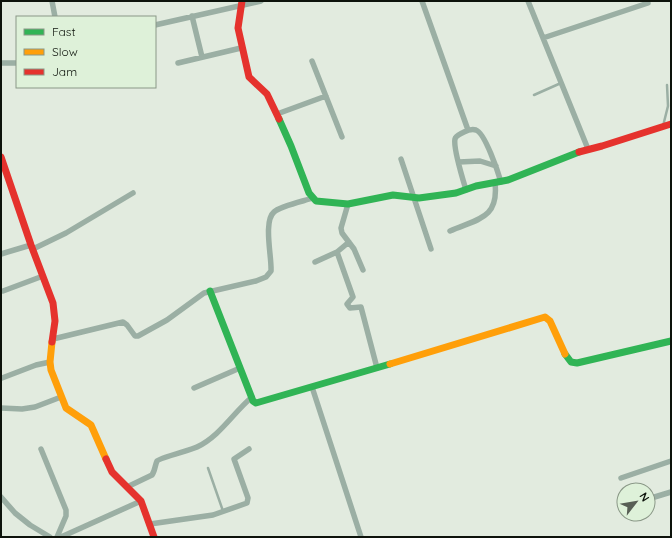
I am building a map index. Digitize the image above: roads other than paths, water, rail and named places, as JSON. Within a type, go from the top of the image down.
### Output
[{"type":"street","points":[[52,1],[55,16]]},
{"type":"street","points":[[156,25],[242,3],[261,1]]},
{"type":"street","points":[[422,1],[468,130]]},
{"type":"street","points":[[528,1],[588,149]]},
{"type":"street","points":[[242,3],[238,28],[241,48],[249,77],[252,82],[266,92],[277,114],[309,193],[316,201],[348,204],[393,195],[423,198],[466,190],[476,186],[498,183],[520,176],[588,149],[671,124]]},
{"type":"street","points":[[543,38],[648,3]]},
{"type":"street","points":[[192,16],[202,57]]},
{"type":"street","points":[[178,63],[241,48]]},
{"type":"street","points":[[312,61],[342,137]]},
{"type":"street","points":[[1,63],[16,63]]},
{"type":"street","points":[[277,114],[326,96]]},
{"type":"street","points":[[450,231],[489,213],[494,205],[496,197],[498,183],[496,166],[480,133],[474,130],[468,130],[458,135],[455,141],[466,190]]},
{"type":"street","points":[[1,157],[53,304],[55,312],[50,362],[51,370],[61,397],[66,408],[91,425],[112,472],[144,507],[154,537]]},
{"type":"street","points":[[401,159],[431,248]]},
{"type":"street","points":[[459,162],[480,161],[496,166]]},
{"type":"street","points":[[1,254],[32,247],[66,233],[133,193]]},
{"type":"street","points":[[53,339],[123,322],[135,336],[138,336],[166,320],[196,298],[210,291],[256,281],[266,277],[270,274],[272,267],[269,239],[270,220],[272,214],[278,210],[313,198]]},
{"type":"street","points":[[348,204],[341,228],[342,233],[356,253],[363,270]]},
{"type":"street","points":[[315,262],[337,252],[349,242]]},
{"type":"street","points":[[337,252],[353,297],[347,304],[350,308],[361,307],[377,368]]},
{"type":"street","points":[[3,292],[43,276]]},
{"type":"street","points":[[210,291],[253,401],[256,403],[545,318],[550,320],[566,357],[571,362],[578,363],[671,341]]},
{"type":"street","points":[[2,378],[36,365],[50,362]]},
{"type":"street","points":[[194,388],[240,368]]},
{"type":"street","points":[[312,387],[361,537]]},
{"type":"street","points":[[1,408],[22,409],[35,407],[61,397]]},
{"type":"street","points":[[127,487],[152,475],[160,458],[182,453],[198,447],[208,441],[252,397]]},
{"type":"street","points":[[41,449],[66,510],[66,516],[57,537]]},
{"type":"street","points":[[150,524],[202,517],[244,505],[248,501],[244,485],[234,462],[235,457],[249,449]]},
{"type":"street","points":[[621,478],[671,461]]},
{"type":"street","points":[[656,497],[671,492]]},
{"type":"street","points":[[1,497],[15,513],[30,525],[50,537]]},
{"type":"street","points":[[61,537],[140,501]]},
{"type":"lane","points":[[534,95],[562,83]]},
{"type":"lane","points":[[663,126],[668,106],[667,85]]},
{"type":"lane","points":[[208,468],[223,511]]}]
